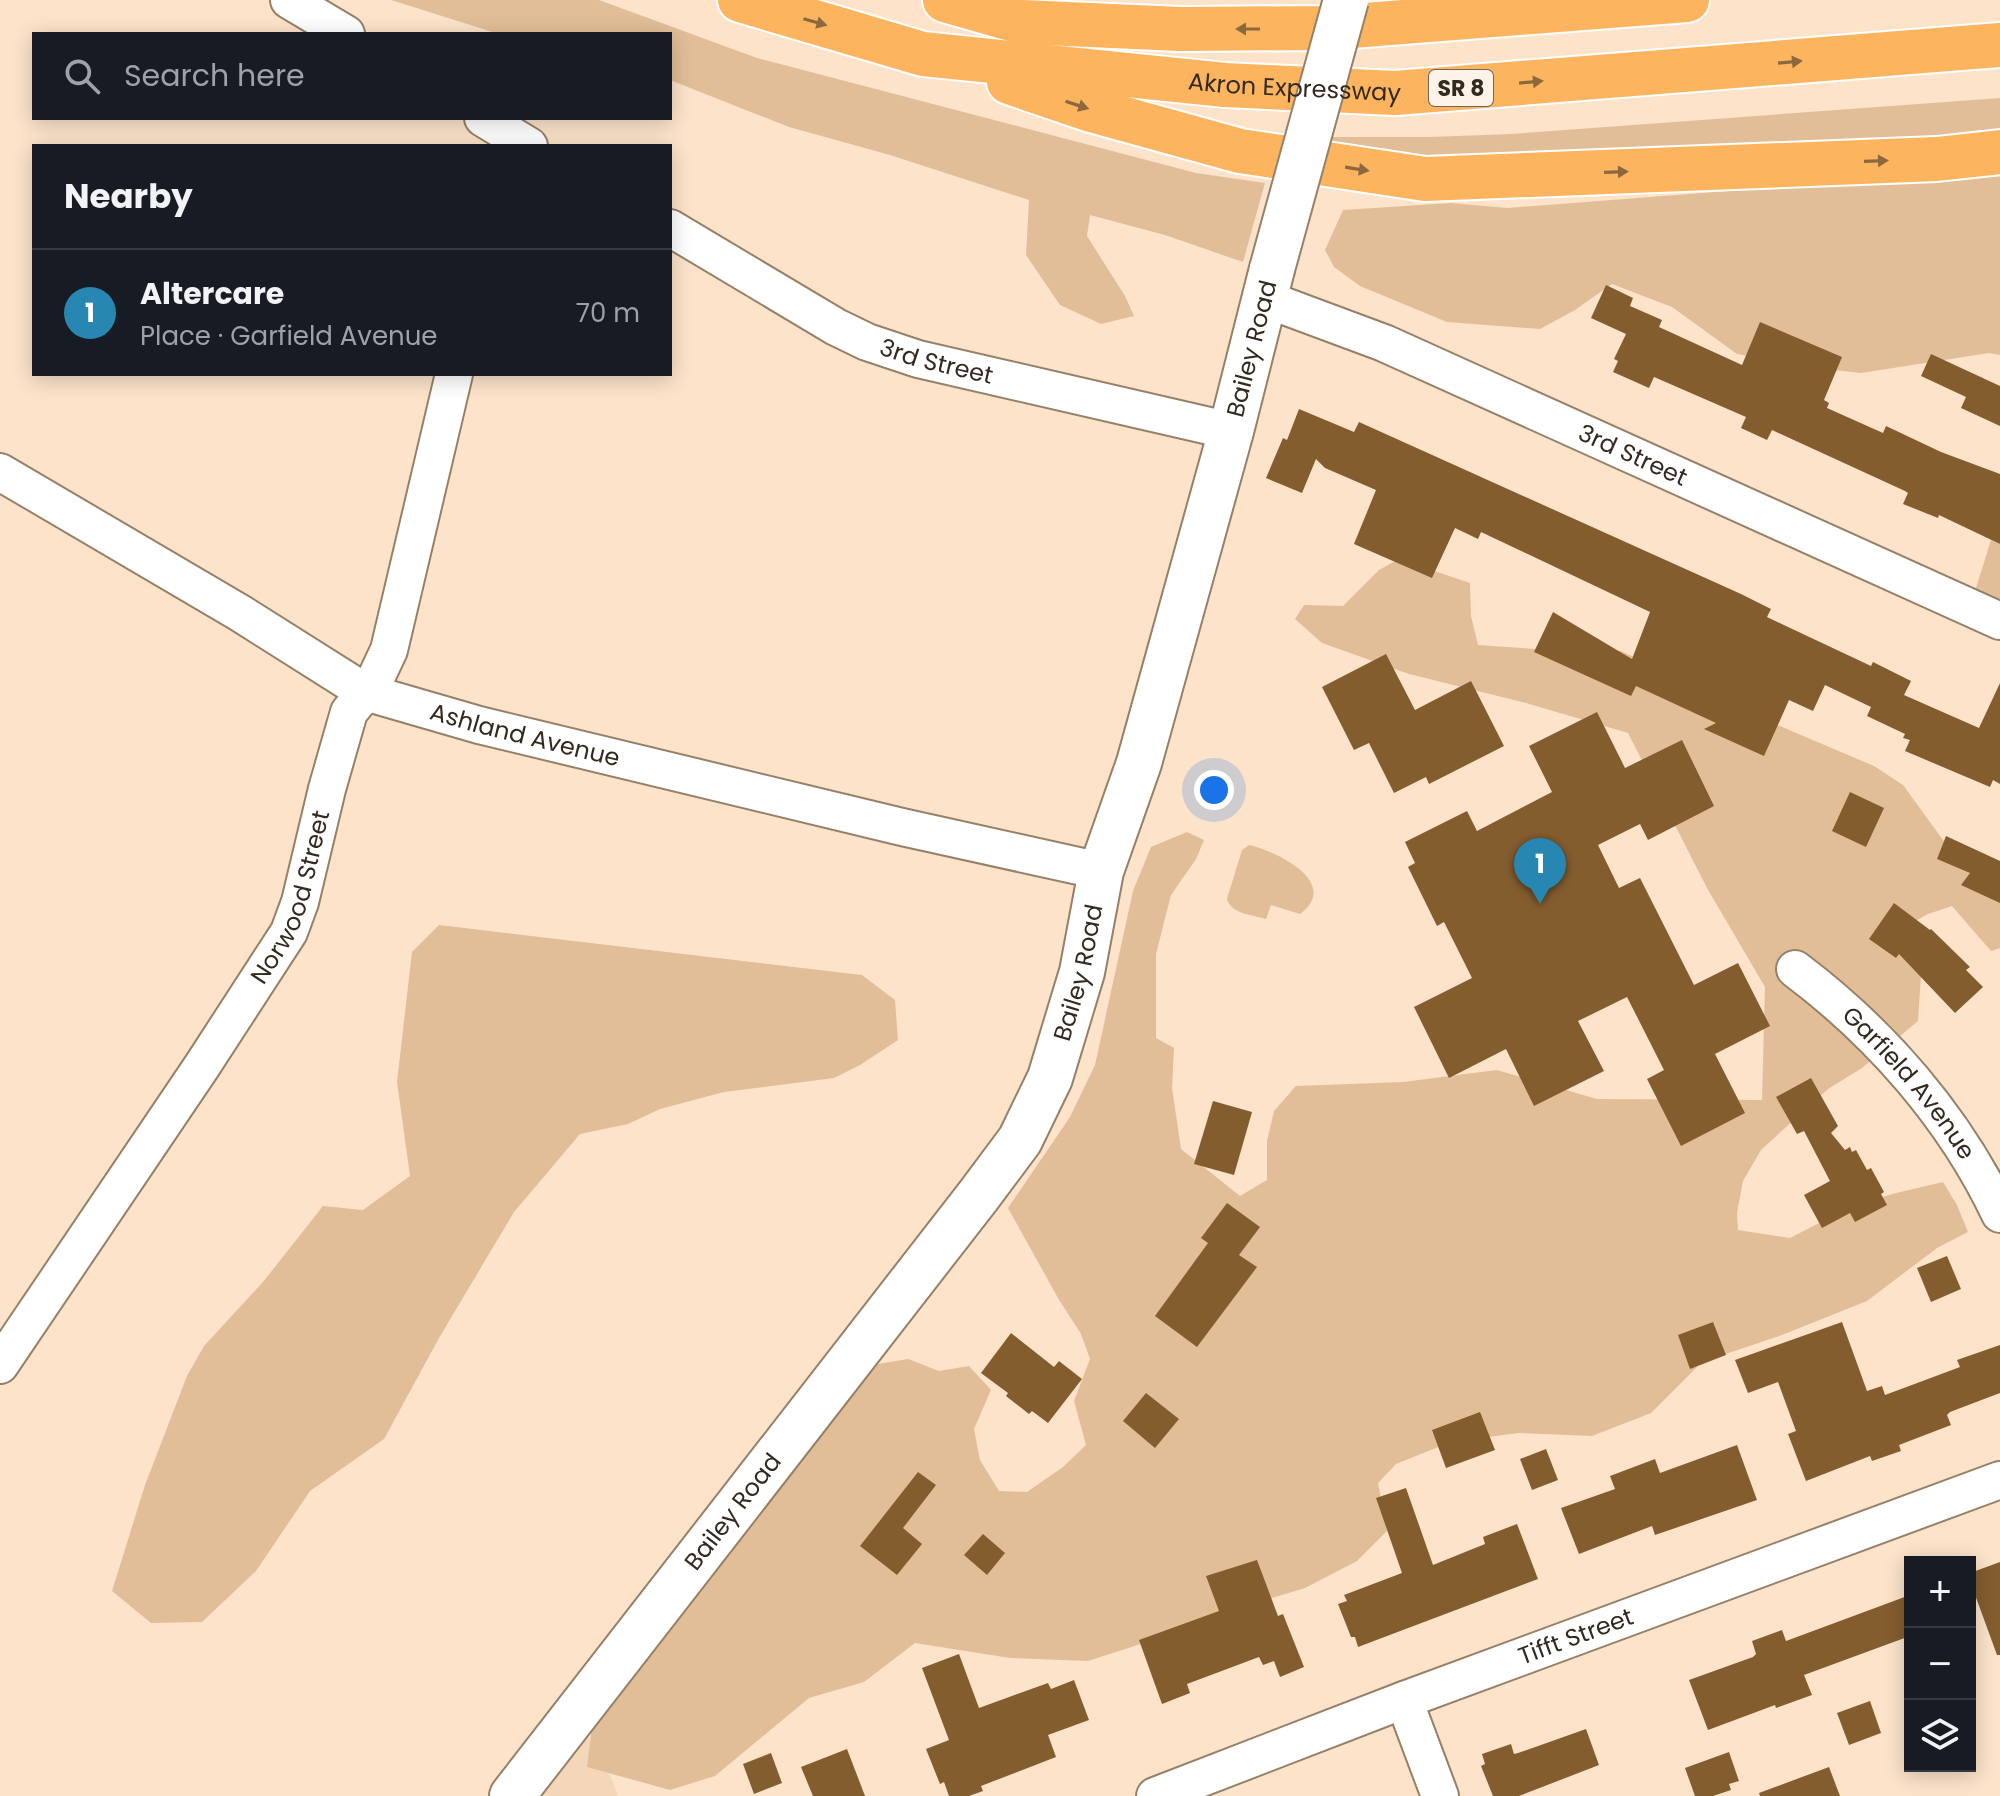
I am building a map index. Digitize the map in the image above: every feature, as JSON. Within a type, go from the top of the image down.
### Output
[{"type":"highway","name":"Akron Expressway","points":[[740,0],[923,54],[1225,85],[1395,93],[2000,45]]},
{"type":"highway","points":[[945,0],[1022,22],[1180,29],[1491,0]]},
{"type":"highway","points":[[1336,14],[1687,0]]},
{"type":"highway","points":[[923,54],[1088,109],[1240,151],[1425,179],[1937,159],[2000,152]]},
{"type":"street","points":[[289,0],[343,32]]},
{"type":"street","name":"Bailey Road","points":[[512,1796],[1020,1140],[1037,1108],[1082,972],[1101,871],[1139,763],[1231,431],[1336,14]]},
{"type":"street","name":"3rd Street","points":[[672,229],[836,327],[867,342],[933,363],[1231,431]]},
{"type":"street","name":"3rd Street","points":[[1267,284],[1381,342],[2000,621]]},
{"type":"street","name":"Norwood Street","points":[[0,1363],[289,932],[300,902],[349,712],[374,682],[389,650],[454,376]]},
{"type":"street","name":"Ashland Avenue","points":[[0,472],[240,613],[365,692],[510,733],[902,827],[1101,871]]},
{"type":"street","name":"Garfield Avenue","points":[[1795,969],[1835,999],[1927,1095],[1975,1167],[2000,1214]]},
{"type":"street","name":"Tifft Street","points":[[1155,1796],[1404,1700],[2000,1480]]},
{"type":"street","points":[[1404,1700],[1440,1796]]},
{"type":"shaded area","points":[[391,0],[599,0],[757,58],[1196,173],[1265,183],[1243,262],[1165,235],[1090,215],[1087,236],[1134,316],[1101,324],[1060,305],[1026,255],[1029,200],[890,155],[789,127],[672,81],[672,32],[493,32]]},
{"type":"shaded area","points":[[2000,98],[2000,139],[1460,166],[1255,137],[1511,134]]},
{"type":"shaded area","points":[[2000,175],[2000,355],[1989,353],[1861,373],[1737,354],[1672,307],[1612,284],[1575,310],[1540,329],[1447,322],[1360,286],[1334,267],[1325,250],[1343,210],[1451,203],[1507,208],[1818,184]]},
{"type":"shaded area","points":[[1991,540],[2000,544],[2000,602],[1975,591]]},
{"type":"shaded area","points":[[1399,559],[1470,583],[1471,616],[1478,645],[1621,651],[1773,723],[1874,766],[1903,785],[1951,851],[2000,897],[2000,948],[1991,951],[1952,906],[1928,914],[1901,929],[1921,976],[1918,1021],[1862,1068],[1828,1089],[1761,1150],[1743,1181],[1737,1213],[1738,1230],[1790,1238],[1850,1207],[1943,1182],[1968,1232],[1937,1248],[1867,1301],[1782,1335],[1702,1362],[1651,1413],[1592,1436],[1518,1433],[1451,1442],[1396,1464],[1378,1483],[1387,1531],[1357,1561],[1305,1588],[1088,1661],[1010,1658],[915,1643],[864,1682],[809,1698],[715,1776],[670,1790],[587,1767],[592,1726],[740,1528],[878,1364],[908,1359],[939,1371],[969,1366],[991,1390],[974,1429],[980,1460],[999,1491],[1027,1492],[1063,1467],[1086,1445],[1074,1401],[1090,1359],[1081,1334],[1008,1208],[1070,1117],[1095,1065],[1133,891],[1151,847],[1187,832],[1204,840],[1196,859],[1171,895],[1156,954],[1156,1038],[1174,1048],[1172,1088],[1181,1149],[1240,1196],[1267,1180],[1267,1141],[1274,1111],[1296,1086],[1403,1082],[1497,1070],[1597,1099],[1762,1100],[1765,987],[1707,888],[1628,733],[1526,703],[1409,674],[1322,643],[1295,619],[1304,605],[1343,606],[1379,570]]},
{"type":"shaded area","points":[[1249,845],[1288,861],[1309,880],[1314,891],[1311,902],[1300,914],[1271,905],[1266,919],[1243,913],[1229,904],[1227,899],[1242,850]]},
{"type":"shaded area","points":[[439,925],[862,975],[895,1000],[898,1040],[834,1078],[724,1092],[660,1109],[628,1124],[580,1134],[514,1212],[439,1338],[384,1439],[310,1491],[256,1571],[202,1622],[151,1623],[112,1591],[145,1485],[187,1376],[204,1346],[263,1282],[323,1206],[363,1210],[410,1176],[397,1082],[412,952]]},
{"type":"shaded area","points":[[572,1719],[600,1750],[618,1796],[512,1796]]},
{"type":"building","points":[[1606,285],[1633,298],[1630,306],[1662,320],[1659,327],[1742,365],[1760,322],[1842,357],[1824,400],[1829,403],[1827,408],[1883,433],[1886,426],[1941,452],[2000,474],[2000,544],[1939,515],[1938,518],[1903,504],[1908,493],[1905,491],[1772,430],[1767,440],[1741,428],[1746,417],[1654,377],[1649,388],[1613,372],[1618,361],[1614,359],[1626,334],[1591,318]]},
{"type":"building","points":[[1931,354],[2000,386],[2000,426],[1961,408],[1966,397],[1921,376]]},
{"type":"building","points":[[1299,409],[1354,432],[1359,422],[1741,594],[1771,609],[1767,617],[1871,666],[1873,662],[1911,681],[1904,695],[1979,728],[2000,683],[2000,784],[1993,780],[1990,787],[1905,751],[1910,740],[1903,738],[1905,734],[1867,716],[1871,707],[1825,685],[1813,711],[1789,700],[1764,756],[1704,729],[1716,723],[1636,686],[1631,696],[1534,652],[1553,612],[1632,659],[1650,612],[1481,532],[1478,539],[1455,528],[1432,578],[1354,544],[1376,490],[1325,468],[1316,459],[1302,493],[1266,478],[1283,438],[1287,440]]},
{"type":"building","points":[[1386,654],[1415,710],[1471,681],[1504,746],[1429,784],[1426,777],[1394,793],[1369,743],[1354,750],[1322,687]]},
{"type":"building","points":[[1597,712],[1625,768],[1682,740],[1714,806],[1648,840],[1640,824],[1598,845],[1619,888],[1640,878],[1694,985],[1738,963],[1770,1026],[1715,1054],[1745,1113],[1681,1146],[1647,1079],[1664,1070],[1627,997],[1578,1021],[1604,1071],[1534,1106],[1506,1049],[1449,1078],[1414,1007],[1472,978],[1444,922],[1437,926],[1408,867],[1415,863],[1405,842],[1467,811],[1477,831],[1552,792],[1529,746]]},
{"type":"building","points":[[1850,792],[1884,808],[1866,847],[1832,831]]},
{"type":"building","points":[[1946,836],[2000,861],[2000,903],[1961,885],[1970,873],[1937,859]]},
{"type":"building","points":[[1894,903],[1931,929],[1970,967],[1966,970],[1983,987],[1955,1013],[1899,954],[1896,958],[1869,939]]},
{"type":"building","points":[[1811,1078],[1838,1126],[1831,1133],[1845,1150],[1850,1147],[1852,1152],[1856,1150],[1867,1170],[1871,1168],[1884,1192],[1881,1194],[1887,1205],[1855,1222],[1850,1213],[1822,1228],[1804,1195],[1830,1181],[1804,1131],[1797,1134],[1776,1097]]},
{"type":"building","points":[[1213,1101],[1252,1112],[1234,1175],[1194,1164]]},
{"type":"building","points":[[1227,1203],[1260,1227],[1239,1255],[1257,1267],[1197,1347],[1155,1316],[1208,1243],[1201,1238]]},
{"type":"building","points":[[1947,1256],[1961,1289],[1931,1302],[1917,1268]]},
{"type":"building","points":[[1713,1322],[1726,1355],[1690,1369],[1678,1335]]},
{"type":"building","points":[[1842,1322],[1867,1391],[1882,1386],[1885,1395],[1960,1367],[1957,1360],[2000,1345],[2000,1393],[1950,1412],[1947,1415],[1951,1425],[1899,1445],[1901,1451],[1872,1461],[1870,1456],[1806,1481],[1788,1434],[1796,1431],[1778,1382],[1748,1393],[1735,1360]]},
{"type":"building","points":[[1011,1333],[1054,1367],[1059,1361],[1082,1379],[1048,1423],[1032,1411],[1029,1414],[981,1373]]},
{"type":"building","points":[[1146,1393],[1179,1419],[1155,1448],[1123,1421]]},
{"type":"building","points":[[1480,1412],[1495,1450],[1446,1468],[1432,1430]]},
{"type":"building","points":[[1737,1445],[1757,1500],[1655,1535],[1652,1526],[1579,1554],[1561,1508],[1615,1489],[1610,1476],[1655,1459],[1660,1473]]},
{"type":"building","points":[[1546,1449],[1558,1480],[1532,1490],[1520,1459]]},
{"type":"building","points":[[918,1472],[936,1485],[903,1528],[922,1544],[897,1575],[860,1546]]},
{"type":"building","points":[[1406,1488],[1433,1565],[1485,1544],[1483,1537],[1517,1524],[1538,1579],[1358,1647],[1338,1604],[1347,1601],[1344,1595],[1402,1573],[1376,1498]]},
{"type":"building","points":[[983,1534],[1005,1553],[987,1575],[964,1555]]},
{"type":"building","points":[[1257,1560],[1278,1616],[1283,1614],[1304,1667],[1280,1677],[1274,1661],[1263,1665],[1259,1657],[1187,1684],[1190,1693],[1162,1704],[1139,1640],[1219,1611],[1206,1576]]},
{"type":"building","points":[[2000,1562],[2000,1655],[1997,1655],[1976,1597],[1976,1571]]},
{"type":"building","points":[[1904,1597],[1904,1638],[1804,1675],[1812,1695],[1708,1730],[1689,1680],[1753,1657],[1756,1654],[1752,1641],[1782,1630],[1786,1641]]},
{"type":"building","points":[[959,1654],[979,1708],[1048,1683],[1051,1689],[1074,1680],[1089,1720],[1048,1735],[1056,1757],[981,1786],[983,1791],[969,1796],[949,1796],[944,1782],[940,1784],[926,1749],[949,1740],[922,1668]]},
{"type":"building","points":[[1870,1701],[1881,1733],[1849,1745],[1837,1713]]},
{"type":"building","points":[[1586,1729],[1599,1765],[1519,1796],[1493,1796],[1481,1766],[1485,1764],[1482,1754],[1511,1744],[1514,1754]]},
{"type":"building","points":[[847,1749],[865,1796],[813,1796],[801,1767]]},
{"type":"building","points":[[1729,1752],[1739,1781],[1729,1784],[1731,1790],[1713,1796],[1695,1796],[1685,1768]]},
{"type":"building","points":[[771,1753],[782,1783],[754,1794],[743,1764]]},
{"type":"building","points":[[1829,1767],[1840,1796],[1760,1796],[1759,1793]]},
{"type":"place","name":"Altercare","points":[[1540,904]]}]
